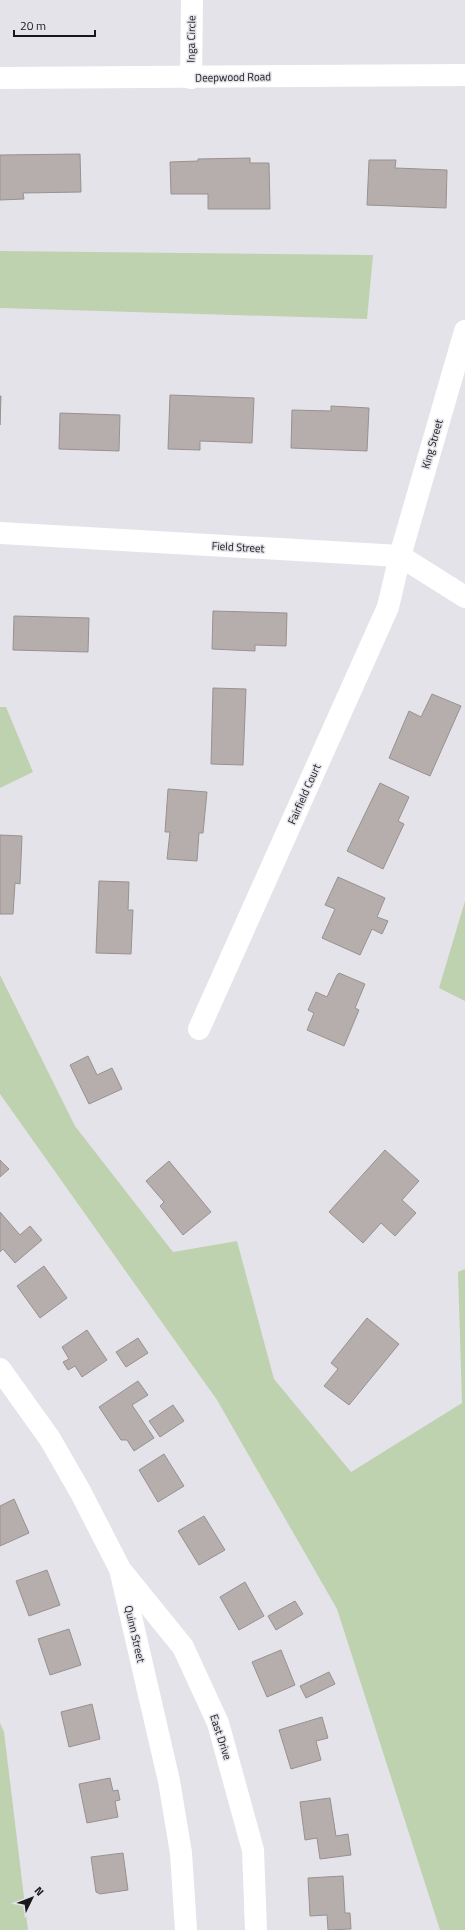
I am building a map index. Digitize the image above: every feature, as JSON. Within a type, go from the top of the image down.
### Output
[{"type":"street","name":"Inga Circle","points":[[191,78],[192,0]]},
{"type":"street","name":"Deepwood Road","points":[[0,78],[191,78],[465,75]]},
{"type":"street","name":"King Street","points":[[400,556],[465,331]]},
{"type":"street","name":"Field Street","points":[[0,534],[400,556],[465,598]]},
{"type":"street","name":"Fairfield Court","points":[[200,1029],[388,607],[400,556]]},
{"type":"street","name":"Quinn Street","points":[[0,1369],[50,1439],[81,1493],[120,1569],[169,1781],[181,1853],[186,1930]]},
{"type":"street","name":"East Drive","points":[[120,1569],[183,1647],[218,1723],[253,1850],[256,1930]]},
{"type":"green space","points":[[0,251],[373,255],[367,319],[0,308]]},
{"type":"green space","points":[[0,707],[6,707],[33,772],[0,788]]},
{"type":"green space","points":[[465,901],[465,1001],[439,988]]},
{"type":"green space","points":[[0,975],[75,1126],[173,1252],[237,1241],[274,1379],[351,1472],[462,1403],[458,1272],[465,1269],[465,1930],[440,1930],[337,1609],[217,1400],[0,1094]]},
{"type":"green space","points":[[0,1723],[4,1732],[28,1930],[0,1930]]},
{"type":"building","points":[[80,154],[81,192],[23,193],[24,199],[0,200],[0,155]]},
{"type":"building","points":[[250,158],[250,163],[269,163],[270,209],[208,209],[208,194],[171,194],[170,162],[198,161],[198,159]]},
{"type":"building","points":[[369,160],[396,160],[395,168],[447,170],[446,208],[367,205]]},
{"type":"building","points":[[170,395],[254,398],[252,443],[200,441],[200,450],[168,449]]},
{"type":"building","points":[[0,396],[1,396],[0,425]]},
{"type":"building","points":[[331,406],[369,408],[367,451],[291,448],[292,410],[331,411]]},
{"type":"building","points":[[60,413],[120,415],[119,451],[59,449]]},
{"type":"building","points":[[213,611],[287,613],[286,646],[255,645],[255,651],[212,649]]},
{"type":"building","points":[[14,616],[89,618],[88,652],[13,650]]},
{"type":"building","points":[[213,688],[246,689],[243,765],[211,764]]},
{"type":"building","points":[[432,694],[461,706],[430,776],[389,758],[409,711],[421,717]]},
{"type":"building","points":[[380,783],[409,797],[398,821],[404,824],[383,869],[347,851]]},
{"type":"building","points":[[168,789],[207,792],[203,833],[199,833],[197,861],[167,859],[170,832],[165,832]]},
{"type":"building","points":[[0,835],[22,836],[20,884],[15,883],[13,914],[0,914]]},
{"type":"building","points":[[338,877],[385,898],[377,917],[388,921],[382,934],[372,929],[360,955],[322,938],[335,909],[325,905]]},
{"type":"building","points":[[99,881],[129,882],[128,910],[133,910],[131,954],[96,953]]},
{"type":"building","points":[[339,973],[365,984],[355,1008],[359,1010],[344,1046],[307,1030],[314,1013],[308,1010],[316,992],[327,997]]},
{"type":"building","points":[[88,1056],[97,1075],[112,1068],[122,1089],[89,1104],[70,1065]]},
{"type":"building","points":[[385,1150],[419,1181],[402,1200],[416,1213],[395,1236],[381,1223],[363,1243],[329,1212]]},
{"type":"building","points":[[0,1160],[9,1169],[0,1177]]},
{"type":"building","points":[[169,1161],[211,1212],[183,1235],[160,1206],[164,1202],[146,1181]]},
{"type":"building","points":[[0,1212],[20,1235],[30,1226],[42,1240],[15,1263],[3,1249],[0,1252]]},
{"type":"building","points":[[44,1266],[67,1298],[40,1318],[17,1286]]},
{"type":"building","points":[[367,1318],[399,1344],[349,1405],[324,1386],[338,1369],[331,1363]]},
{"type":"building","points":[[87,1330],[107,1360],[82,1377],[75,1366],[68,1370],[63,1362],[69,1359],[62,1347]]},
{"type":"building","points":[[138,1338],[148,1353],[126,1367],[116,1352]]},
{"type":"building","points":[[138,1381],[148,1395],[132,1405],[154,1438],[134,1451],[127,1440],[121,1440],[99,1407]]},
{"type":"building","points":[[173,1405],[184,1421],[160,1437],[149,1421]]},
{"type":"building","points":[[164,1454],[184,1486],[158,1502],[139,1470]]},
{"type":"building","points":[[14,1499],[29,1533],[0,1546],[0,1506]]},
{"type":"building","points":[[204,1516],[225,1550],[199,1565],[178,1531]]},
{"type":"building","points":[[47,1570],[60,1605],[29,1616],[16,1581]]},
{"type":"building","points":[[245,1582],[264,1616],[239,1630],[220,1597]]},
{"type":"building","points":[[295,1601],[303,1614],[276,1630],[268,1616]]},
{"type":"building","points":[[69,1629],[81,1665],[50,1675],[38,1639]]},
{"type":"building","points":[[281,1650],[295,1685],[267,1697],[252,1662]]},
{"type":"building","points":[[329,1672],[335,1684],[306,1698],[300,1686]]},
{"type":"building","points":[[92,1704],[100,1739],[69,1747],[61,1712]]},
{"type":"building","points":[[322,1717],[328,1738],[316,1741],[321,1760],[291,1769],[279,1730]]},
{"type":"building","points":[[110,1778],[113,1791],[118,1790],[120,1800],[115,1801],[118,1817],[87,1823],[79,1784]]},
{"type":"building","points":[[330,1798],[336,1836],[348,1834],[351,1855],[320,1859],[317,1838],[305,1840],[300,1802]]},
{"type":"building","points":[[123,1853],[128,1890],[100,1894],[96,1892],[91,1857]]},
{"type":"building","points":[[343,1876],[345,1913],[350,1913],[351,1929],[328,1930],[327,1915],[310,1916],[308,1878]]}]
